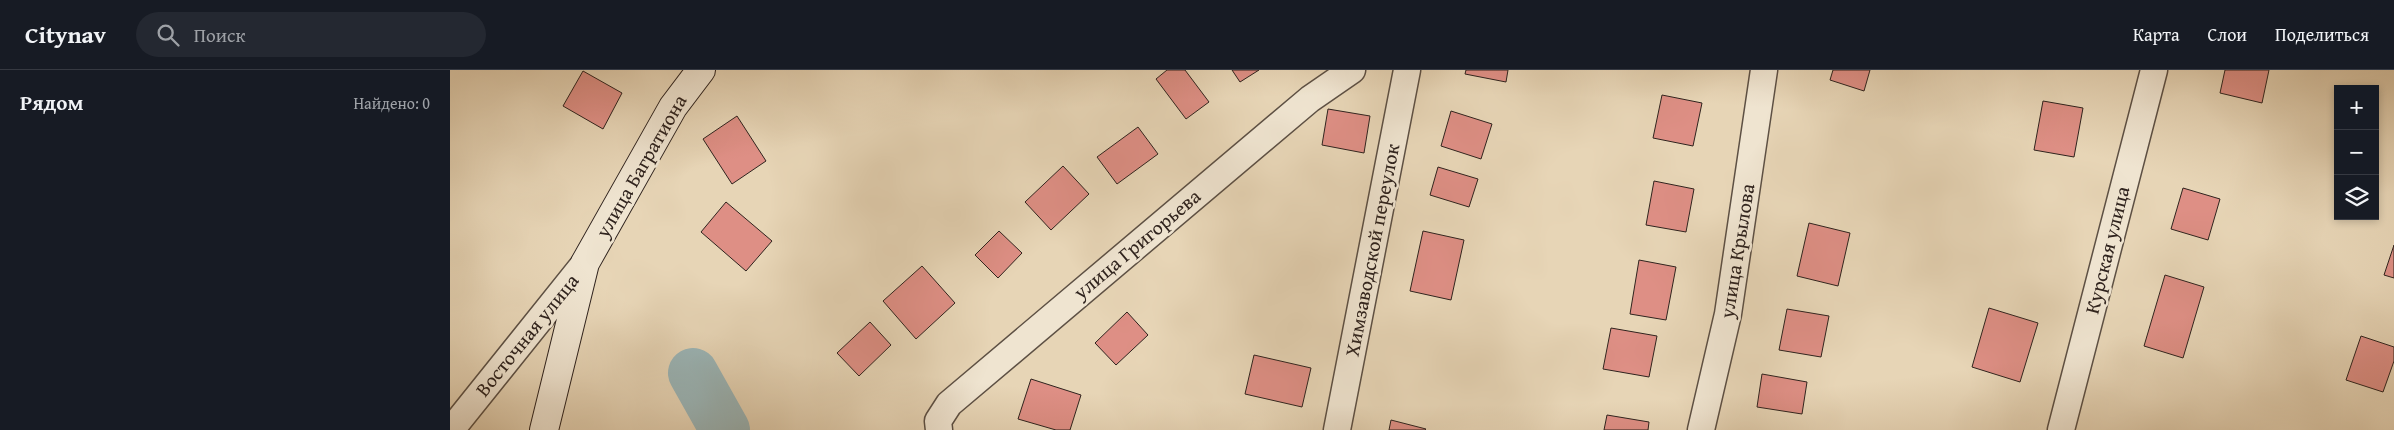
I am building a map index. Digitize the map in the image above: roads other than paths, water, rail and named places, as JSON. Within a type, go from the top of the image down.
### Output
[{"type":"main road","name":"улица Багратиона","points":[[544,430],[584,263],[673,107],[701,70]]},
{"type":"street","name":"улица Григорьева","points":[[939,430],[938,421],[949,404],[1310,99],[1352,70]]},
{"type":"street","name":"Химзаводской переулок","points":[[1337,430],[1407,70]]},
{"type":"street","name":"улица Крылова","points":[[1701,430],[1728,314],[1764,70]]},
{"type":"street","name":"Курская улица","points":[[2060,430],[2154,70]]},
{"type":"street","name":"Восточная улица","points":[[451,430],[584,263]]},
{"type":"waterway","points":[[693,373],[725,430]]}]
